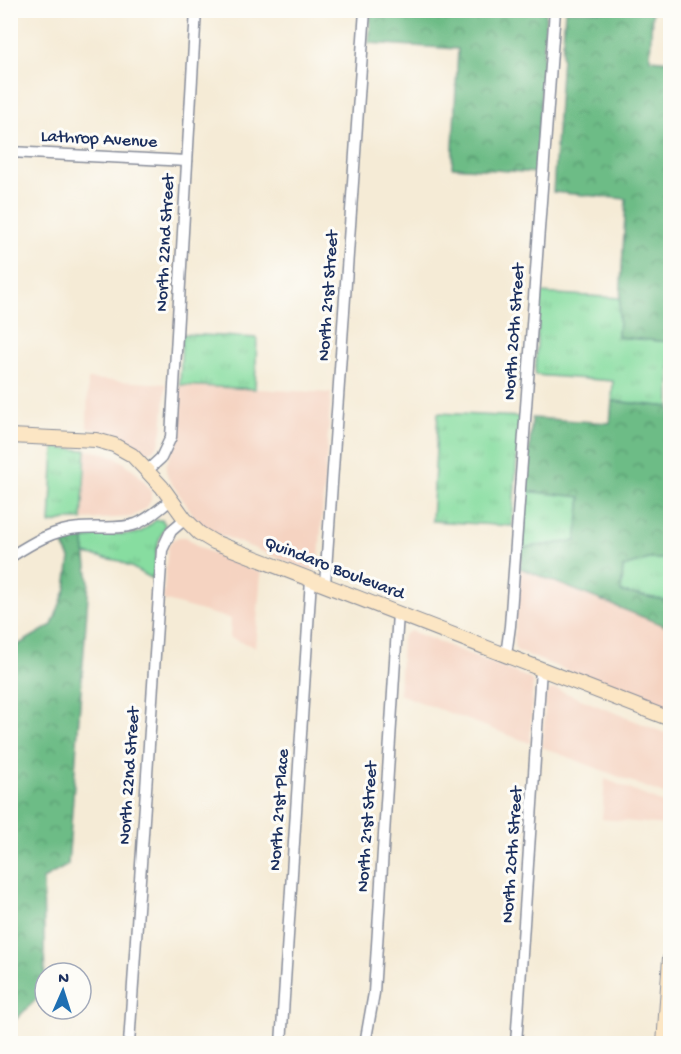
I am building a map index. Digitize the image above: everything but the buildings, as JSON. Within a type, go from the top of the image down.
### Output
[{"type":"main road","name":"Quindaro Boulevard","points":[[10,436],[96,440],[114,445],[132,455],[148,470],[185,519],[199,534],[214,542],[670,719]]},
{"type":"main road","points":[[664,1044],[670,958]]},
{"type":"street","name":"North 22nd Street","points":[[148,470],[161,459],[171,437],[196,10]]},
{"type":"street","name":"North 21st Street","points":[[325,584],[365,10]]},
{"type":"street","name":"North 20th Street","points":[[506,655],[555,10]]},
{"type":"street","name":"Lathrop Avenue","points":[[10,152],[187,161]]},
{"type":"street","points":[[10,557],[55,532],[135,524],[171,500]]},
{"type":"street","name":"North 22nd Street","points":[[129,1044],[162,550],[171,531],[185,519]]},
{"type":"street","name":"North 21st Place","points":[[281,1044],[312,579]]},
{"type":"street","name":"North 21st Street","points":[[365,1044],[374,993],[398,613]]},
{"type":"street","name":"North 20th Street","points":[[516,1044],[541,669]]},
{"type":"shaded area","points":[[88,379],[166,384],[162,432],[159,444],[154,450],[147,453],[110,433],[87,428]]},
{"type":"shaded area","points":[[180,385],[331,393],[319,558],[315,569],[309,570],[208,530],[199,523],[168,478],[166,470],[175,442]]},
{"type":"shaded area","points":[[86,450],[117,458],[133,469],[151,492],[151,500],[147,507],[132,517],[82,520]]},
{"type":"shaded area","points":[[186,537],[200,548],[261,573],[255,647],[230,638],[231,619],[163,600],[168,547],[172,540]]},
{"type":"shaded area","points":[[520,568],[670,628],[670,711],[517,651],[514,640]]},
{"type":"shaded area","points":[[411,631],[529,678],[533,682],[530,743],[399,694],[402,639]]},
{"type":"shaded area","points":[[556,689],[670,735],[669,796],[542,747],[546,695],[550,690]]},
{"type":"shaded area","points":[[605,779],[668,805],[667,825],[602,819]]},
{"type":"green space","points":[[371,11],[546,11],[536,173],[452,167],[458,49],[369,43]]},
{"type":"green space","points":[[565,11],[652,11],[650,59],[670,61],[670,342],[618,337],[626,199],[553,192]]},
{"type":"green space","points":[[540,293],[620,298],[618,337],[670,342],[670,407],[612,401],[613,381],[535,375]]},
{"type":"green space","points":[[182,334],[257,338],[255,389],[180,385]]},
{"type":"green space","points":[[612,401],[670,407],[670,559],[649,559],[623,567],[621,592],[670,601],[670,628],[520,568],[522,548],[576,541],[581,497],[526,491],[532,418],[610,423]]},
{"type":"green space","points":[[438,413],[520,417],[512,526],[432,521]]},
{"type":"green space","points":[[54,448],[86,450],[82,520],[66,520],[50,524]]},
{"type":"green space","points":[[526,491],[581,496],[577,541],[522,548]]},
{"type":"green space","points":[[156,520],[162,520],[165,524],[157,547],[153,579],[120,561],[85,554],[83,535],[132,534],[141,532]]},
{"type":"green space","points":[[83,535],[89,582],[68,865],[43,879],[44,961],[33,961],[33,1003],[11,1024],[11,673],[16,646],[52,625],[66,588],[70,558],[60,539]]},
{"type":"green space","points":[[649,559],[670,559],[670,601],[621,592],[623,567]]}]
